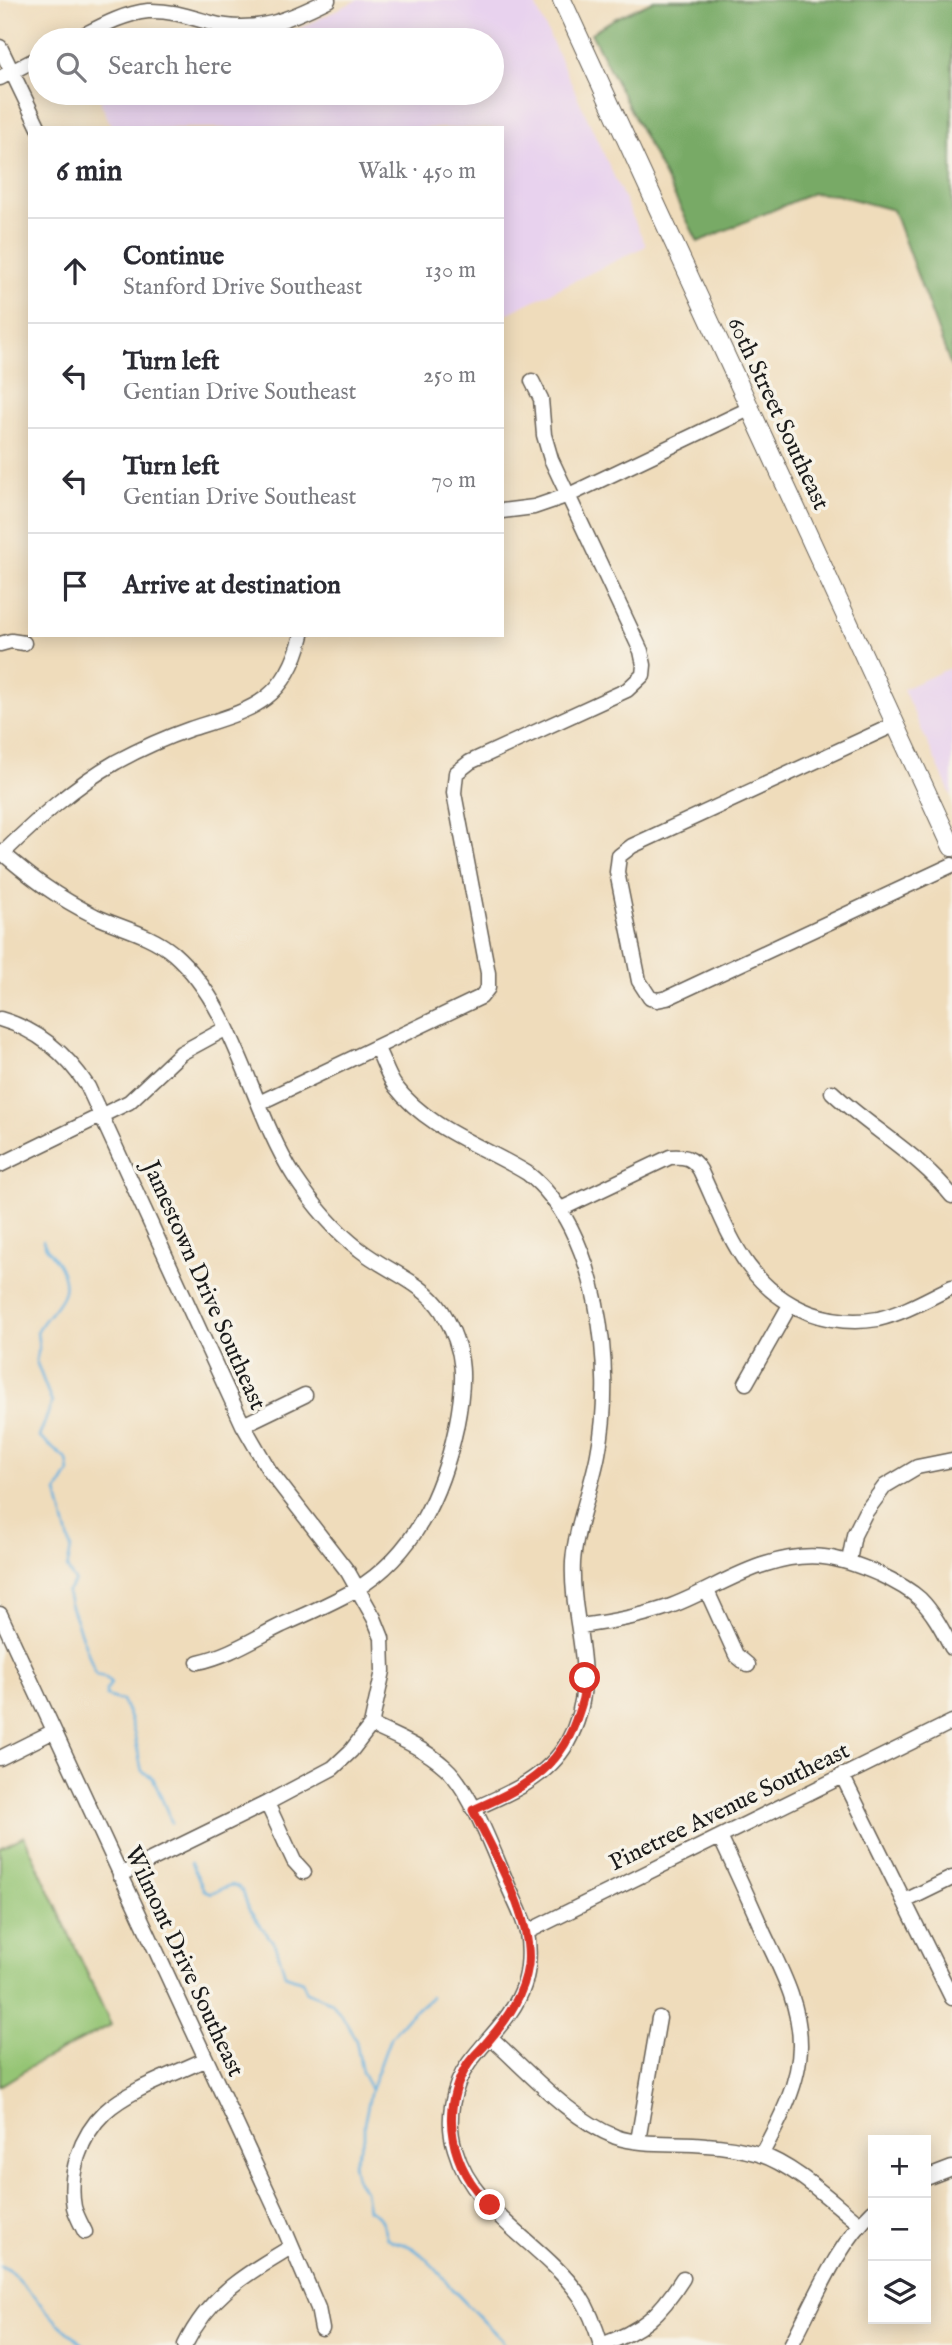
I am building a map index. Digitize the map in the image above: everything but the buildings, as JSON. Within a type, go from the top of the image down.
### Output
[{"type":"main road","name":"60th Street Southeast","points":[[562,0],[952,846]]},
{"type":"street","points":[[98,28],[136,13],[173,12],[228,26],[254,27],[295,17],[328,0]]},
{"type":"street","points":[[0,47],[6,75],[38,126]]},
{"type":"street","points":[[6,75],[28,63]]},
{"type":"street","points":[[259,1103],[481,997],[488,988],[488,973],[454,793],[456,773],[470,762],[627,690],[643,676],[641,651],[547,447],[541,400],[532,381]]},
{"type":"street","points":[[504,510],[534,507],[569,495],[749,409]]},
{"type":"street","points":[[198,1662],[229,1651],[357,1589],[388,1566],[402,1550],[421,1525],[448,1464],[462,1399],[461,1357],[454,1334],[442,1311],[424,1291],[358,1249],[318,1209],[287,1164],[225,1029],[205,990],[190,970],[173,953],[154,940],[100,918],[46,889],[1,852],[55,805],[116,763],[151,744],[243,713],[261,703],[278,687],[293,661],[301,637]]},
{"type":"street","points":[[0,644],[11,641],[24,643]]},
{"type":"street","points":[[896,724],[632,846],[619,856],[617,872],[639,981],[650,998],[667,998],[952,865]]},
{"type":"street","name":"Jamestown Drive Southeast","points":[[0,1019],[38,1035],[69,1061],[88,1087],[243,1425],[269,1470],[348,1572],[374,1618],[382,1639],[383,1671],[371,1725]]},
{"type":"street","points":[[0,1165],[129,1102],[181,1053],[225,1029]]},
{"type":"street","points":[[376,1047],[393,1083],[410,1104],[441,1126],[527,1174],[537,1181],[561,1209],[580,1250],[603,1340],[606,1381],[599,1452],[573,1560],[586,1682],[582,1703],[566,1744],[544,1771],[510,1793],[473,1810]]},
{"type":"street","points":[[832,1092],[860,1118],[936,1176],[952,1196]]},
{"type":"street","points":[[561,1209],[670,1157],[686,1156],[695,1161],[737,1249],[752,1273],[790,1305],[823,1318],[852,1322],[882,1318],[952,1287]]},
{"type":"street","points":[[746,1383],[790,1305]]},
{"type":"street","points":[[243,1425],[305,1395]]},
{"type":"street","points":[[849,1561],[854,1535],[862,1518],[885,1486],[917,1466],[952,1460]]},
{"type":"street","points":[[580,1626],[620,1620],[668,1607],[762,1565],[791,1557],[824,1556],[849,1561],[901,1584],[921,1600],[938,1622],[952,1648]]},
{"type":"street","points":[[707,1591],[736,1655],[748,1665]]},
{"type":"street","name":"Wilmont Drive Southeast","points":[[0,1614],[291,2247],[318,2308],[322,2329]]},
{"type":"street","name":"Pinetree Avenue Southeast","points":[[527,1932],[952,1722]]},
{"type":"street","points":[[121,1875],[332,1768],[351,1751],[371,1725],[423,1751],[446,1769],[473,1810],[527,1932],[528,1962],[525,1983],[518,2000],[491,2038],[468,2064],[456,2088],[450,2117],[459,2162],[475,2191],[551,2264],[580,2297],[594,2323],[601,2345],[632,2333],[657,2315],[683,2278]]},
{"type":"street","points":[[0,1758],[54,1731]]},
{"type":"street","points":[[842,1775],[952,1998]]},
{"type":"street","points":[[267,1803],[294,1861],[304,1872]]},
{"type":"street","points":[[720,1837],[789,1988],[798,2016],[800,2046],[797,2070],[781,2116],[761,2155]]},
{"type":"street","points":[[905,1901],[952,1878]]},
{"type":"street","points":[[638,2141],[659,2018]]},
{"type":"street","points":[[491,2038],[572,2110],[594,2126],[619,2138],[709,2145],[761,2155],[822,2193],[860,2224]]},
{"type":"street","points":[[85,2232],[75,2209],[72,2184],[77,2155],[90,2130],[105,2112],[123,2100],[206,2059]]},
{"type":"street","points":[[931,2176],[952,2168]]},
{"type":"street","points":[[791,2345],[827,2277],[860,2224],[868,2216]]},
{"type":"street","points":[[185,2345],[211,2306],[229,2287],[252,2269],[291,2247]]},
{"type":"shaded area","points":[[357,0],[533,0],[646,246],[504,315],[504,126],[111,126],[102,105],[504,105],[504,28],[301,28]]},
{"type":"shaded area","points":[[952,667],[952,797],[903,689]]},
{"type":"green space","points":[[654,0],[952,0],[952,369],[893,210],[837,195],[813,193],[698,242],[591,33]]},
{"type":"green space","points":[[24,1836],[111,2025],[37,2063],[0,2086],[0,1848]]},
{"type":"waterway","points":[[43,1241],[58,1264],[65,1285],[60,1301],[37,1332],[39,1348],[36,1361],[52,1403],[39,1437],[67,1460],[69,1472],[57,1492],[71,1549],[67,1569],[75,1581],[67,1593],[96,1675],[105,1677],[111,1683],[106,1690],[106,1696],[122,1701],[132,1727],[142,1771],[153,1778],[172,1823]]},
{"type":"waterway","points":[[191,1863],[204,1890],[211,1893],[231,1885],[238,1887],[243,1892],[249,1910],[276,1946],[285,1975],[302,1981],[307,1992],[332,2002],[356,2041],[362,2072],[371,2090]]},
{"type":"waterway","points":[[431,1997],[408,2017],[390,2038],[371,2090],[364,2138],[353,2164],[356,2178],[365,2191],[368,2210],[379,2218],[387,2238],[409,2246],[426,2259],[504,2345]]},
{"type":"waterway","points":[[0,2266],[9,2270],[58,2323],[83,2345]]},
{"type":"route","points":[[490,2205],[475,2191],[459,2162],[450,2117],[456,2088],[468,2064],[491,2038],[518,2000],[525,1983],[528,1962],[527,1932],[473,1810],[510,1793],[544,1771],[566,1744],[582,1703],[585,1678]]}]
